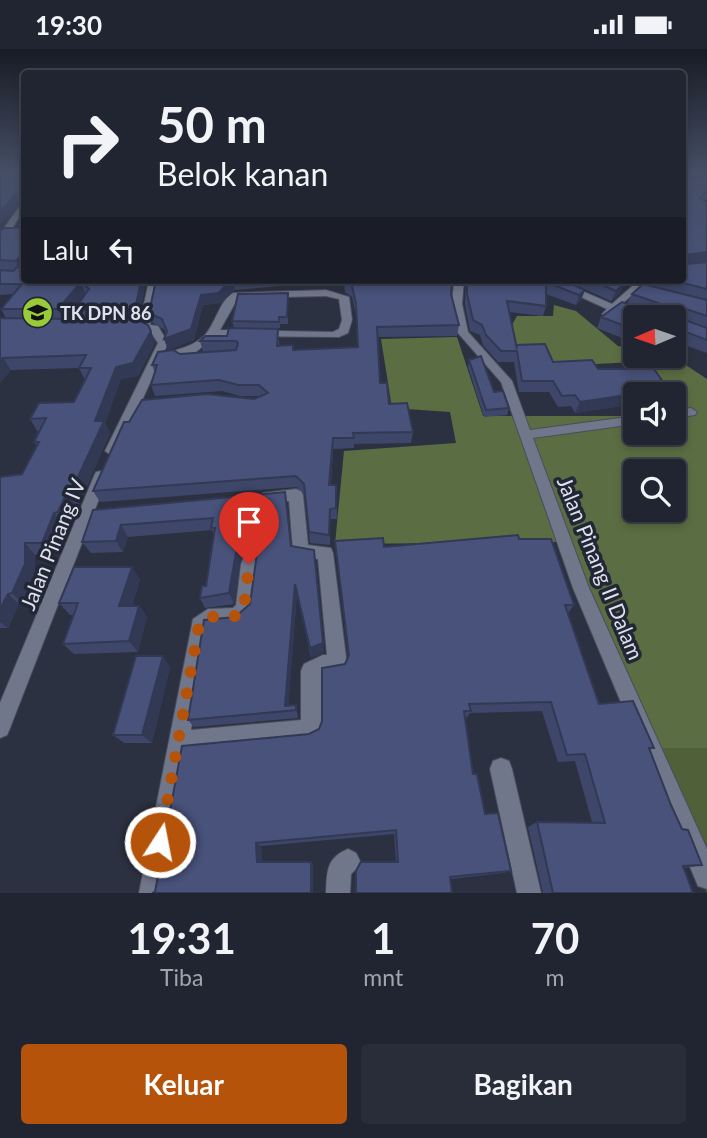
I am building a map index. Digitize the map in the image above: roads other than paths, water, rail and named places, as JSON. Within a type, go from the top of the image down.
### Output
[{"type":"street","points":[[1,237],[20,211]]},
{"type":"street","points":[[145,326],[153,284]]},
{"type":"street","name":"Jalan Pinang II Dalam","points":[[455,284],[463,333],[506,381],[581,588],[707,877]]},
{"type":"street","points":[[559,284],[623,309]]},
{"type":"street","points":[[600,320],[639,287]]},
{"type":"street","points":[[622,288],[639,287],[649,291]]},
{"type":"street","points":[[157,359],[183,355],[197,349],[216,333],[231,298],[236,295],[326,293],[344,297],[347,320],[344,331],[335,335],[216,333]]},
{"type":"street","points":[[119,326],[145,326],[159,333],[163,343],[157,359]]},
{"type":"street","points":[[157,359],[201,357]]},
{"type":"street","name":"Jalan Pinang IV","points":[[0,728],[8,694],[85,514],[139,404],[157,359]]},
{"type":"street","points":[[686,413],[691,412]]},
{"type":"street","points":[[525,435],[623,422]]},
{"type":"street","points":[[180,741],[311,729],[311,671],[323,664],[338,665],[325,553],[301,551],[296,495],[255,498]]},
{"type":"street","points":[[85,514],[111,511]]},
{"type":"street","points":[[151,893],[199,625],[208,617],[237,616],[244,608],[249,564]]},
{"type":"street","points":[[501,769],[529,893]]},
{"type":"street","points":[[338,893],[339,868],[348,861]]},
{"type":"place","name":"TK DPN 86","points":[[37,313]]}]
